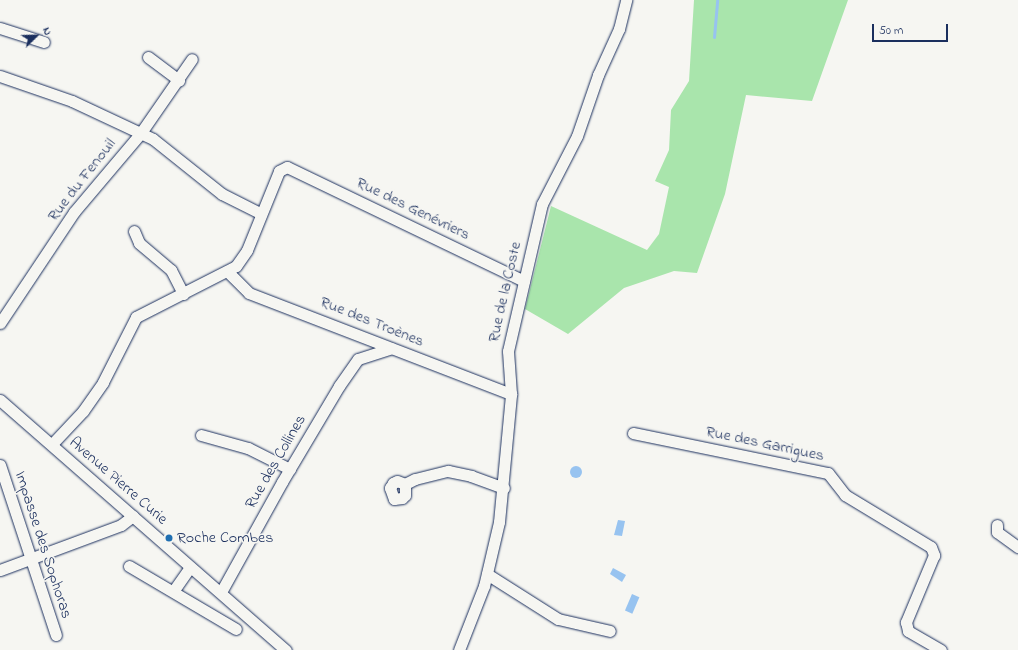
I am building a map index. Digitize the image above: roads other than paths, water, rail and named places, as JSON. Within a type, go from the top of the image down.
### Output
[{"type":"street","name":"Rue de la Coste","points":[[459,650],[487,574],[504,488],[511,394],[508,351],[542,204],[577,136],[598,75],[619,29],[626,0]]},
{"type":"street","points":[[0,28],[44,42]]},
{"type":"street","points":[[148,57],[180,80]]},
{"type":"street","name":"Rue du Fenouil","points":[[0,323],[74,212],[140,134],[180,80],[192,60]]},
{"type":"street","points":[[0,76],[72,101],[153,139],[222,194],[260,213],[247,250],[236,266],[136,317],[103,382],[83,411],[52,444]]},
{"type":"street","name":"Rue des Genévriers","points":[[260,213],[279,171],[287,167],[524,281]]},
{"type":"street","points":[[134,231],[139,243],[171,270],[183,294]]},
{"type":"street","name":"Rue des Troènes","points":[[227,271],[249,293],[511,394]]},
{"type":"street","points":[[366,355],[370,346],[368,338]]},
{"type":"street","name":"Rue des Collines","points":[[221,592],[335,391],[358,359],[366,355],[391,348]]},
{"type":"street","name":"Avenue Pierre Curie","points":[[0,400],[286,650]]},
{"type":"street","name":"Rue des Garrigues","points":[[633,433],[828,473],[845,494],[931,548],[934,555],[906,622],[908,630],[941,650]]},
{"type":"street","points":[[201,435],[248,448],[290,469]]},
{"type":"street","name":"Impasse des Sophoras","points":[[0,465],[56,635]]},
{"type":"street","points":[[405,484],[414,479],[448,471],[471,476],[504,488]]},
{"type":"street","points":[[0,570],[122,525],[133,516]]},
{"type":"street","points":[[997,525],[997,532],[1018,547]]},
{"type":"street","points":[[128,566],[174,590],[236,629]]},
{"type":"street","points":[[174,590],[190,567]]},
{"type":"street","points":[[487,574],[558,619],[610,632]]},
{"type":"water","points":[[578,466],[581,467],[581,477],[574,478],[571,477],[570,470],[571,467]]},
{"type":"water","points":[[618,520],[625,521],[622,536],[614,535]]},
{"type":"water","points":[[613,568],[626,575],[622,582],[610,574]]},
{"type":"water","points":[[632,594],[639,597],[632,614],[625,611]]},
{"type":"waterway","points":[[714,37],[717,0]]},
{"type":"place","name":"Roche Combes","points":[[169,538]]}]
